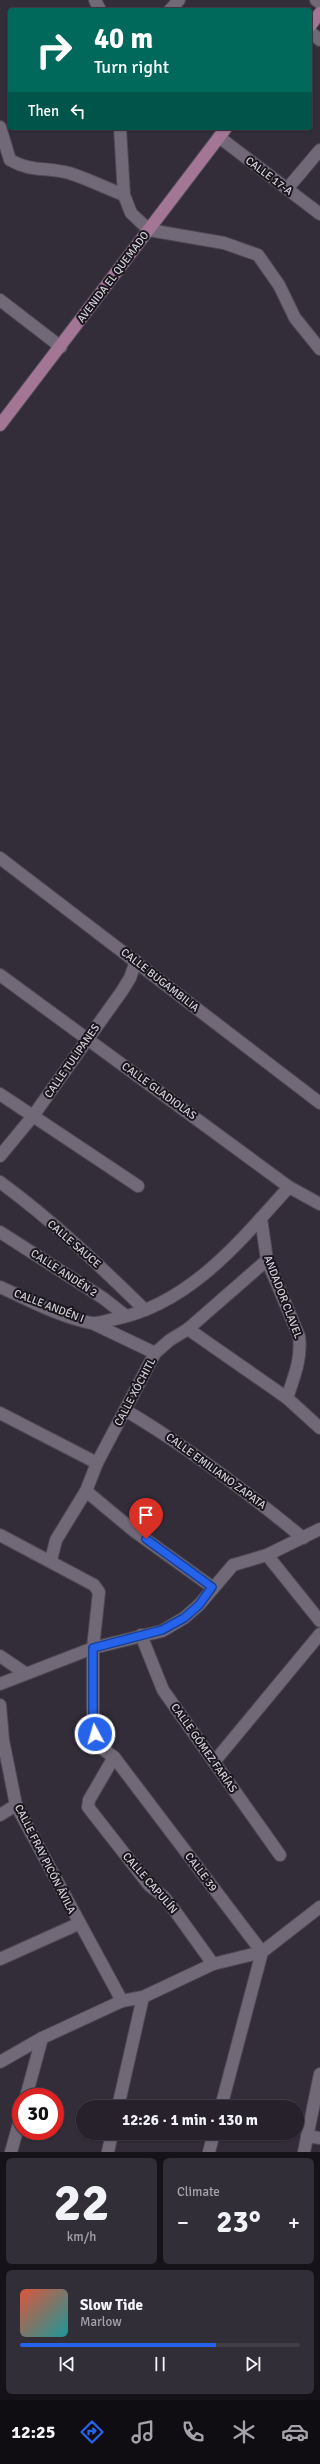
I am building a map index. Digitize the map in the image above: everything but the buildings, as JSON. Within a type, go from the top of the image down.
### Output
[{"type":"main road","points":[[312,23],[320,13]]},
{"type":"main road","name":"AVENIDA EL QUEMADO","points":[[0,425],[61,347],[222,132]]},
{"type":"street","points":[[172,8],[179,0]]},
{"type":"street","points":[[316,0],[320,4]]},
{"type":"street","points":[[312,34],[320,40]]},
{"type":"street","points":[[0,127],[10,160],[20,166],[31,169],[51,169],[70,174],[124,195]]},
{"type":"street","points":[[120,130],[124,195],[131,213],[149,230],[217,242],[258,255],[279,284],[295,318],[320,349]]},
{"type":"street","name":"CALLE 17-A","points":[[222,132],[287,189],[320,214]]},
{"type":"street","points":[[287,189],[320,150]]},
{"type":"street","points":[[0,300],[61,347]]},
{"type":"street","name":"CALLE BUGAMBILIA","points":[[0,858],[320,1103]]},
{"type":"street","name":"CALLE TULIPANES","points":[[0,1156],[33,1116],[88,1039],[130,978],[136,961]]},
{"type":"street","name":"CALLE GLADIOLAS","points":[[0,975],[289,1187],[320,1204]]},
{"type":"street","points":[[0,1094],[138,1186]]},
{"type":"street","name":"CALLE SAUCE","points":[[0,1182],[22,1198],[100,1266],[145,1310]]},
{"type":"street","points":[[261,1218],[289,1187]]},
{"type":"street","name":"CALLE ANDÉN I","points":[[0,1287],[43,1306],[92,1323],[126,1316],[145,1310],[165,1301],[224,1258],[261,1218]]},
{"type":"street","name":"ANDADOR CLAVEL","points":[[261,1218],[267,1260],[299,1336],[301,1349],[298,1367],[287,1398]]},
{"type":"street","name":"CALLE ANDÉN 2","points":[[0,1232],[103,1298],[126,1316]]},
{"type":"street","name":"CALLE XÓCHITL","points":[[51,1560],[56,1540],[86,1491],[97,1463],[155,1353],[170,1340],[188,1329],[267,1260]]},
{"type":"street","points":[[92,1323],[155,1353]]},
{"type":"street","points":[[188,1329],[287,1398],[320,1428]]},
{"type":"street","name":"CALLE EMILIANO ZAPATA","points":[[125,1410],[180,1443],[243,1488],[303,1538]]},
{"type":"street","points":[[0,1413],[97,1463]]},
{"type":"street","points":[[86,1491],[134,1531],[212,1587]]},
{"type":"street","points":[[0,1684],[25,1673],[93,1648],[162,1630],[184,1618],[199,1605],[212,1587],[233,1565],[267,1555],[320,1529]]},
{"type":"street","name":"CALLE 39","points":[[0,1535],[51,1560],[94,1585],[99,1592],[93,1648],[93,1719],[95,1734],[101,1748],[114,1757],[262,1952]]},
{"type":"street","points":[[267,1555],[320,1621]]},
{"type":"street","points":[[214,1762],[320,1634]]},
{"type":"street","name":"CALLE GÓMEZ FARÍAS","points":[[140,1635],[163,1690],[280,1855]]},
{"type":"street","points":[[0,1656],[25,1673]]},
{"type":"street","name":"CALLE FRAY PICÓN ÁVILA","points":[[0,1705],[3,1740],[16,1805],[78,1924],[122,2001]]},
{"type":"street","name":"CALLE CAPULÍN","points":[[114,1757],[87,1804],[95,1818],[149,1885],[164,1897],[213,1964]]},
{"type":"street","points":[[0,1815],[16,1805]]},
{"type":"street","points":[[0,2062],[42,2038],[122,2001],[143,1997],[213,1964],[262,1952],[320,1907]]},
{"type":"street","points":[[0,1959],[78,1924]]},
{"type":"street","points":[[223,2100],[262,1952]]},
{"type":"street","points":[[120,2100],[143,1997]]},
{"type":"street","points":[[28,2088],[42,2038]]},
{"type":"street","points":[[304,2152],[320,2074]]},
{"type":"street","points":[[307,2136],[320,2138]]},
{"type":"street","points":[[11,2152],[14,2140]]},
{"type":"street","points":[[108,2152],[111,2140]]},
{"type":"street","points":[[209,2152],[212,2140]]},
{"type":"route","points":[[95,1734],[93,1719],[93,1648],[162,1630],[184,1618],[199,1605],[212,1587],[146,1539]]}]
